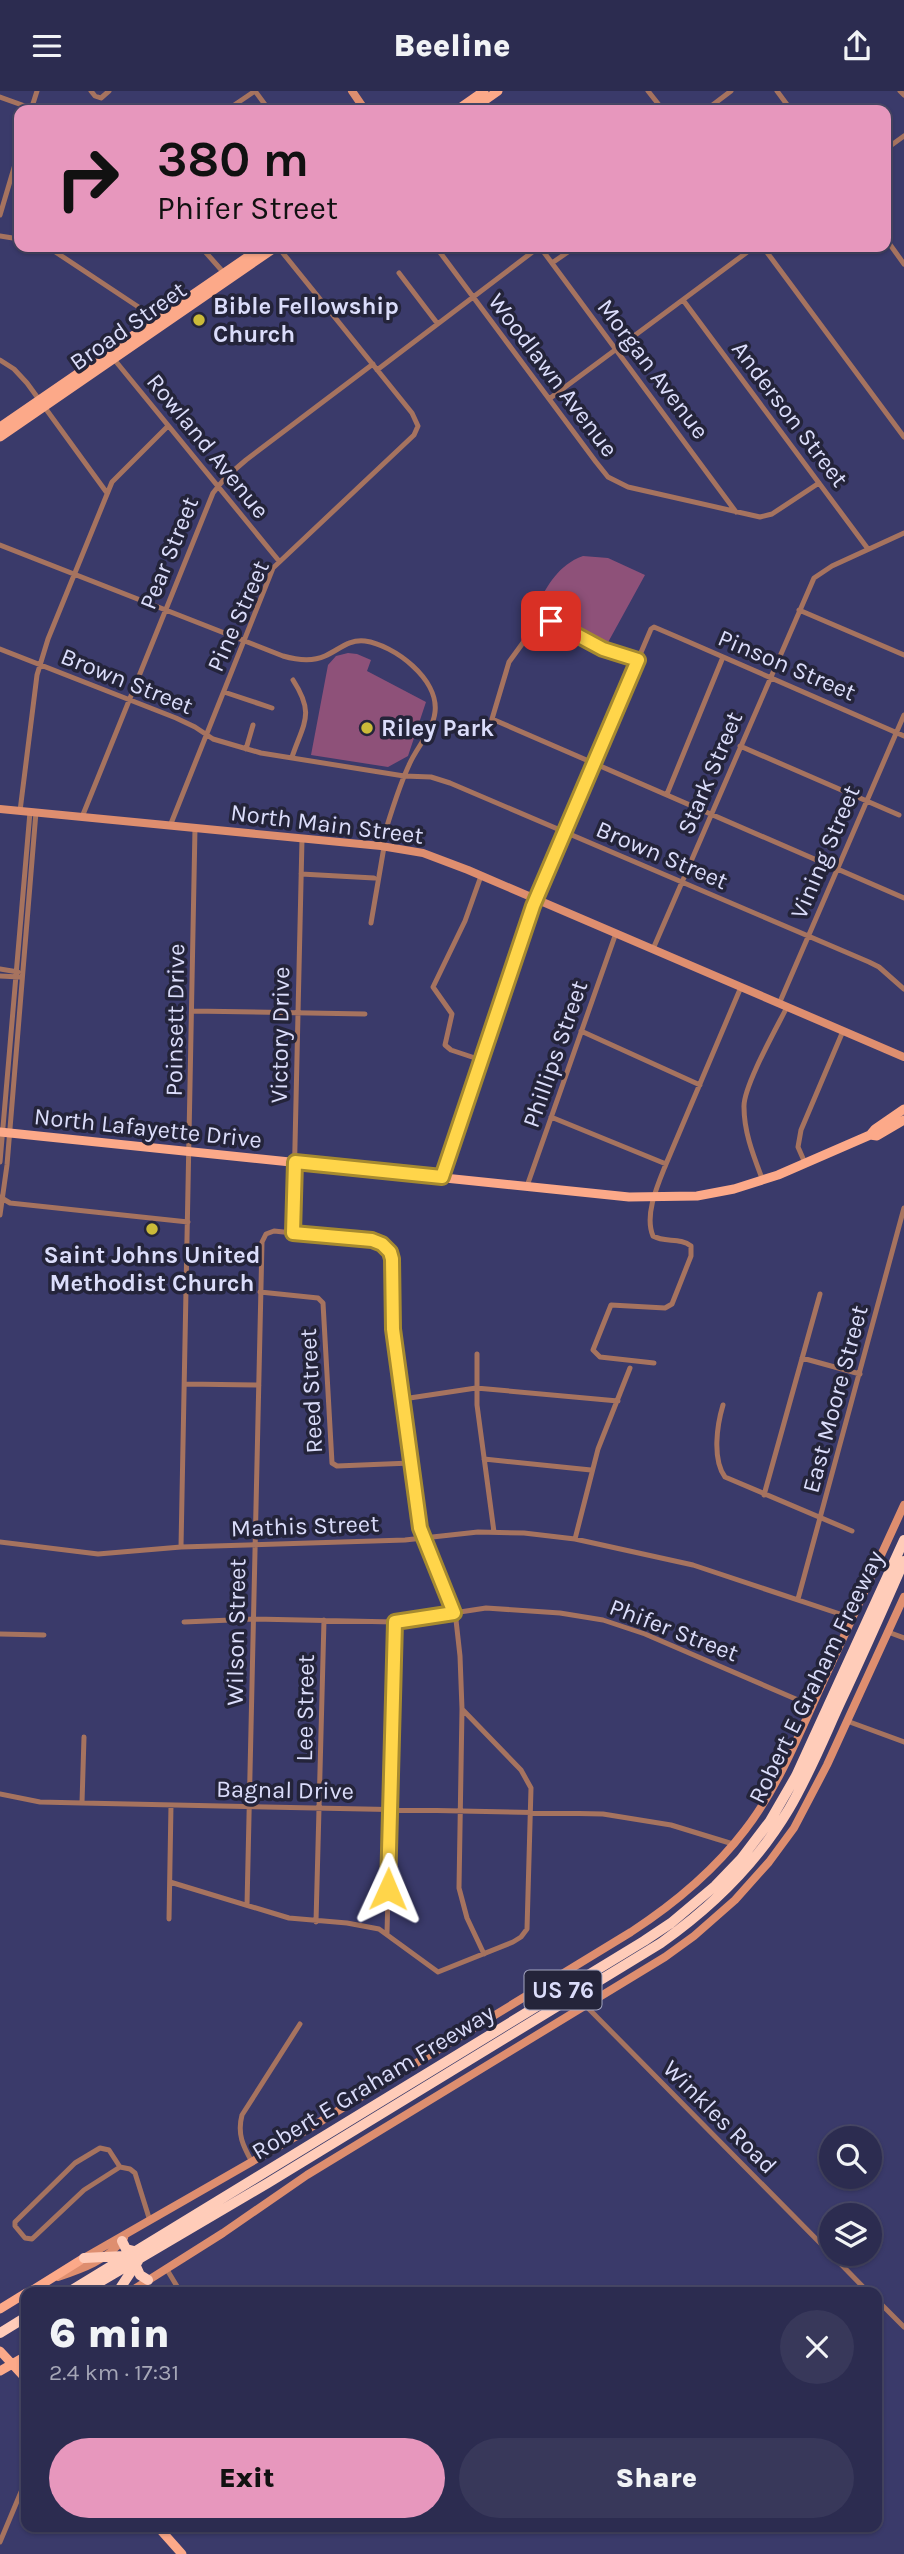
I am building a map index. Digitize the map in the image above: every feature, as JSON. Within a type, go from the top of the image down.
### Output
[{"type":"highway","name":"Robert E Graham Freeway","points":[[90,2287],[644,1941],[671,1923],[715,1886],[755,1841],[788,1790],[904,1540]]},
{"type":"highway","name":"Robert E Graham Freeway","points":[[78,2287],[136,2258],[268,2183],[661,1943],[714,1901],[759,1852],[791,1806],[904,1561]]},
{"type":"highway","points":[[124,2238],[126,2249],[136,2258],[140,2275],[148,2280]]},
{"type":"highway","points":[[84,2258],[136,2258]]},
{"type":"highway","points":[[120,2287],[136,2258]]},
{"type":"highway","points":[[0,2340],[21,2321]]},
{"type":"main road","points":[[464,105],[484,91]]},
{"type":"main road","points":[[478,105],[498,91]]},
{"type":"main road","name":"Broad Street","points":[[158,324],[255,252]]},
{"type":"main road","name":"Broad Street","points":[[0,437],[111,356],[269,252]]},
{"type":"main road","name":"Broad Street","points":[[0,427],[42,404]]},
{"type":"main road","points":[[874,1136],[875,1129],[904,1109]]},
{"type":"main road","name":"North Lafayette Drive","points":[[4,1132],[654,1197],[712,1194],[763,1181],[874,1136],[904,1120]]},
{"type":"main road","points":[[37,2287],[84,2258]]},
{"type":"main road","points":[[0,2309],[21,2297]]},
{"type":"main road","points":[[0,2351],[21,2374]]},
{"type":"main road","points":[[0,2371],[21,2359]]},
{"type":"main road","points":[[162,2532],[179,2553]]},
{"type":"street","points":[[91,91],[99,98],[109,91]]},
{"type":"street","points":[[234,105],[255,91]]},
{"type":"street","points":[[648,91],[659,105]]},
{"type":"street","points":[[713,105],[732,91]]},
{"type":"street","points":[[900,91],[904,95]]},
{"type":"street","points":[[0,97],[20,105]]},
{"type":"street","points":[[0,215],[14,168]]},
{"type":"street","points":[[891,246],[904,264]]},
{"type":"street","points":[[56,252],[137,306],[158,324]]},
{"type":"street","points":[[205,252],[224,273]]},
{"type":"street","points":[[281,252],[377,370],[532,252]]},
{"type":"street","name":"Woodlawn Avenue","points":[[440,252],[596,463],[616,482],[756,517],[768,515],[819,483]]},
{"type":"street","name":"Morgan Avenue","points":[[543,252],[737,513]]},
{"type":"street","points":[[552,263],[568,252]]},
{"type":"street","points":[[549,398],[747,252]]},
{"type":"street","points":[[766,252],[904,437]]},
{"type":"street","points":[[400,273],[437,323]]},
{"type":"street","name":"Anderson Street","points":[[682,300],[868,549]]},
{"type":"street","name":"Rowland Avenue","points":[[111,356],[279,561]]},
{"type":"street","points":[[0,360],[14,369],[107,493]]},
{"type":"street","name":"Pear Street","points":[[82,817],[203,513],[218,486],[261,448],[373,364]]},
{"type":"street","name":"Pine Street","points":[[170,826],[271,573],[279,561],[414,435],[418,426],[412,413],[377,370]]},
{"type":"street","points":[[20,811],[39,664],[107,493],[119,474],[168,426]]},
{"type":"street","name":"Stark Street","points":[[653,949],[816,575],[904,533]]},
{"type":"street","points":[[0,545],[283,656],[302,660],[325,656],[354,642],[369,642],[412,665],[429,686],[434,702],[433,720],[404,776],[382,846],[371,923]]},
{"type":"street","points":[[800,610],[904,655]]},
{"type":"street","points":[[442,1177],[536,899],[564,832],[594,762],[638,660],[607,651],[541,618],[509,662],[492,719],[594,762],[667,793],[904,898]]},
{"type":"street","name":"Pinson Street","points":[[638,660],[651,629],[654,628],[904,736]]},
{"type":"street","name":"Brown Street","points":[[0,649],[195,727],[213,739],[246,749],[404,776],[440,779],[875,965],[904,989]]},
{"type":"street","points":[[667,793],[723,657]]},
{"type":"street","points":[[292,757],[307,711],[305,700],[293,680]]},
{"type":"street","points":[[224,692],[272,708]]},
{"type":"street","name":"Vining Street","points":[[763,1181],[749,1142],[744,1100],[808,937],[904,715]]},
{"type":"street","points":[[246,749],[253,725]]},
{"type":"street","points":[[740,746],[899,815]]},
{"type":"street","name":"North Main Street","points":[[0,809],[382,846],[423,853],[904,1057]]},
{"type":"street","points":[[0,1162],[11,1072],[33,812]]},
{"type":"street","name":"Poinsett Drive","points":[[181,1547],[195,828]]},
{"type":"street","name":"Victory Drive","points":[[293,1233],[302,839]]},
{"type":"street","points":[[301,874],[374,878]]},
{"type":"street","points":[[481,876],[465,921],[433,987],[452,1014],[445,1045],[481,1060]]},
{"type":"street","name":"Phillips Street","points":[[527,1186],[616,933]]},
{"type":"street","points":[[0,969],[18,975]]},
{"type":"street","points":[[0,975],[18,975]]},
{"type":"street","points":[[654,1363],[600,1357],[593,1350],[611,1305],[665,1308],[671,1304],[691,1256],[691,1246],[686,1241],[658,1239],[653,1236],[650,1221],[654,1197],[741,987]]},
{"type":"street","points":[[192,1011],[365,1014]]},
{"type":"street","points":[[582,1031],[700,1085]]},
{"type":"street","points":[[805,1163],[798,1144],[801,1130],[843,1031]]},
{"type":"street","points":[[0,1071],[11,1072]]},
{"type":"street","points":[[551,1117],[666,1164]]},
{"type":"street","points":[[0,1215],[4,1132]]},
{"type":"street","points":[[0,1197],[10,1203],[188,1222]]},
{"type":"street","name":"East Moore Street","points":[[798,1599],[904,1208]]},
{"type":"street","name":"Wilson Street","points":[[247,1905],[262,1242],[266,1234],[274,1231],[293,1233]]},
{"type":"street","points":[[293,1233],[372,1240],[385,1246],[392,1259],[393,1329],[420,1528],[454,1613],[460,1648],[461,1896],[484,1954]]},
{"type":"street","name":"Reed Street","points":[[260,1292],[317,1298],[323,1303],[331,1462],[337,1466],[411,1463]]},
{"type":"street","points":[[764,1495],[820,1294]]},
{"type":"street","points":[[477,1354],[476,1388],[494,1532]]},
{"type":"street","points":[[802,1358],[860,1374]]},
{"type":"street","points":[[575,1539],[591,1470],[630,1367]]},
{"type":"street","points":[[185,1384],[259,1385]]},
{"type":"street","points":[[403,1399],[476,1388],[618,1401]]},
{"type":"street","points":[[723,1405],[718,1433],[720,1470],[727,1479],[852,1531]]},
{"type":"street","points":[[484,1459],[591,1470]]},
{"type":"street","points":[[84,2258],[124,2238],[252,2162],[654,1917],[698,1882],[733,1845],[768,1797],[904,1505]]},
{"type":"street","name":"Mathis Street","points":[[0,1542],[13,1546],[99,1554],[181,1547],[424,1538],[494,1532],[575,1539],[694,1565],[852,1618]]},
{"type":"street","points":[[137,2287],[296,2182],[674,1951],[713,1920],[748,1886],[782,1845],[801,1815],[904,1597]]},
{"type":"street","name":"Phifer Street","points":[[184,1622],[254,1619],[395,1622],[478,1608],[560,1613],[603,1620],[667,1642],[812,1706]]},
{"type":"street","name":"Lee Street","points":[[316,1922],[324,1620]]},
{"type":"street","points":[[387,1933],[395,1622]]},
{"type":"street","points":[[888,1632],[904,1638]]},
{"type":"street","points":[[0,1634],[44,1635]]},
{"type":"street","points":[[170,1882],[289,1918],[376,1928],[387,1933],[438,1972],[513,1943],[527,1929],[531,1788],[524,1773],[462,1709]]},
{"type":"street","points":[[847,1721],[904,1742]]},
{"type":"street","points":[[82,1803],[84,1737]]},
{"type":"street","name":"Bagnal Drive","points":[[0,1794],[40,1802],[590,1813],[671,1825],[733,1845]]},
{"type":"street","points":[[169,1919],[171,1805]]},
{"type":"street","name":"Winkles Road","points":[[585,2005],[819,2242]]},
{"type":"street","points":[[252,2162],[240,2138],[242,2115],[300,2024]]},
{"type":"street","points":[[120,2168],[109,2150],[96,2150],[75,2163],[15,2222],[15,2226],[25,2238],[32,2239],[95,2182],[120,2168],[127,2168],[135,2173],[150,2221]]},
{"type":"street","points":[[48,2280],[88,2266],[105,2256],[124,2238]]},
{"type":"street","name":"Winkles Road","points":[[843,2266],[863,2287]]},
{"type":"street","points":[[166,2269],[177,2287]]},
{"type":"street","points":[[882,2305],[904,2327]]},
{"type":"street","points":[[0,2542],[21,2492]]},
{"type":"shaded area","points":[[583,556],[608,558],[645,575],[606,646],[536,607],[560,570]]},
{"type":"shaded area","name":"Riley Park","points":[[348,653],[371,660],[367,671],[426,702],[408,756],[388,767],[311,755],[328,665],[336,656]]},
{"type":"place","name":"Bible Fellowship Church","points":[[199,320]]},
{"type":"place","name":"Riley Park","points":[[367,728]]},
{"type":"place","name":"Saint Johns United Methodist Church","points":[[152,1229]]},
{"type":"route","points":[[388,1889],[395,1622],[454,1613],[420,1528],[393,1329],[390,1252],[385,1246],[372,1240],[293,1233],[295,1162],[442,1177],[533,906],[638,660],[607,651],[551,621]]}]
